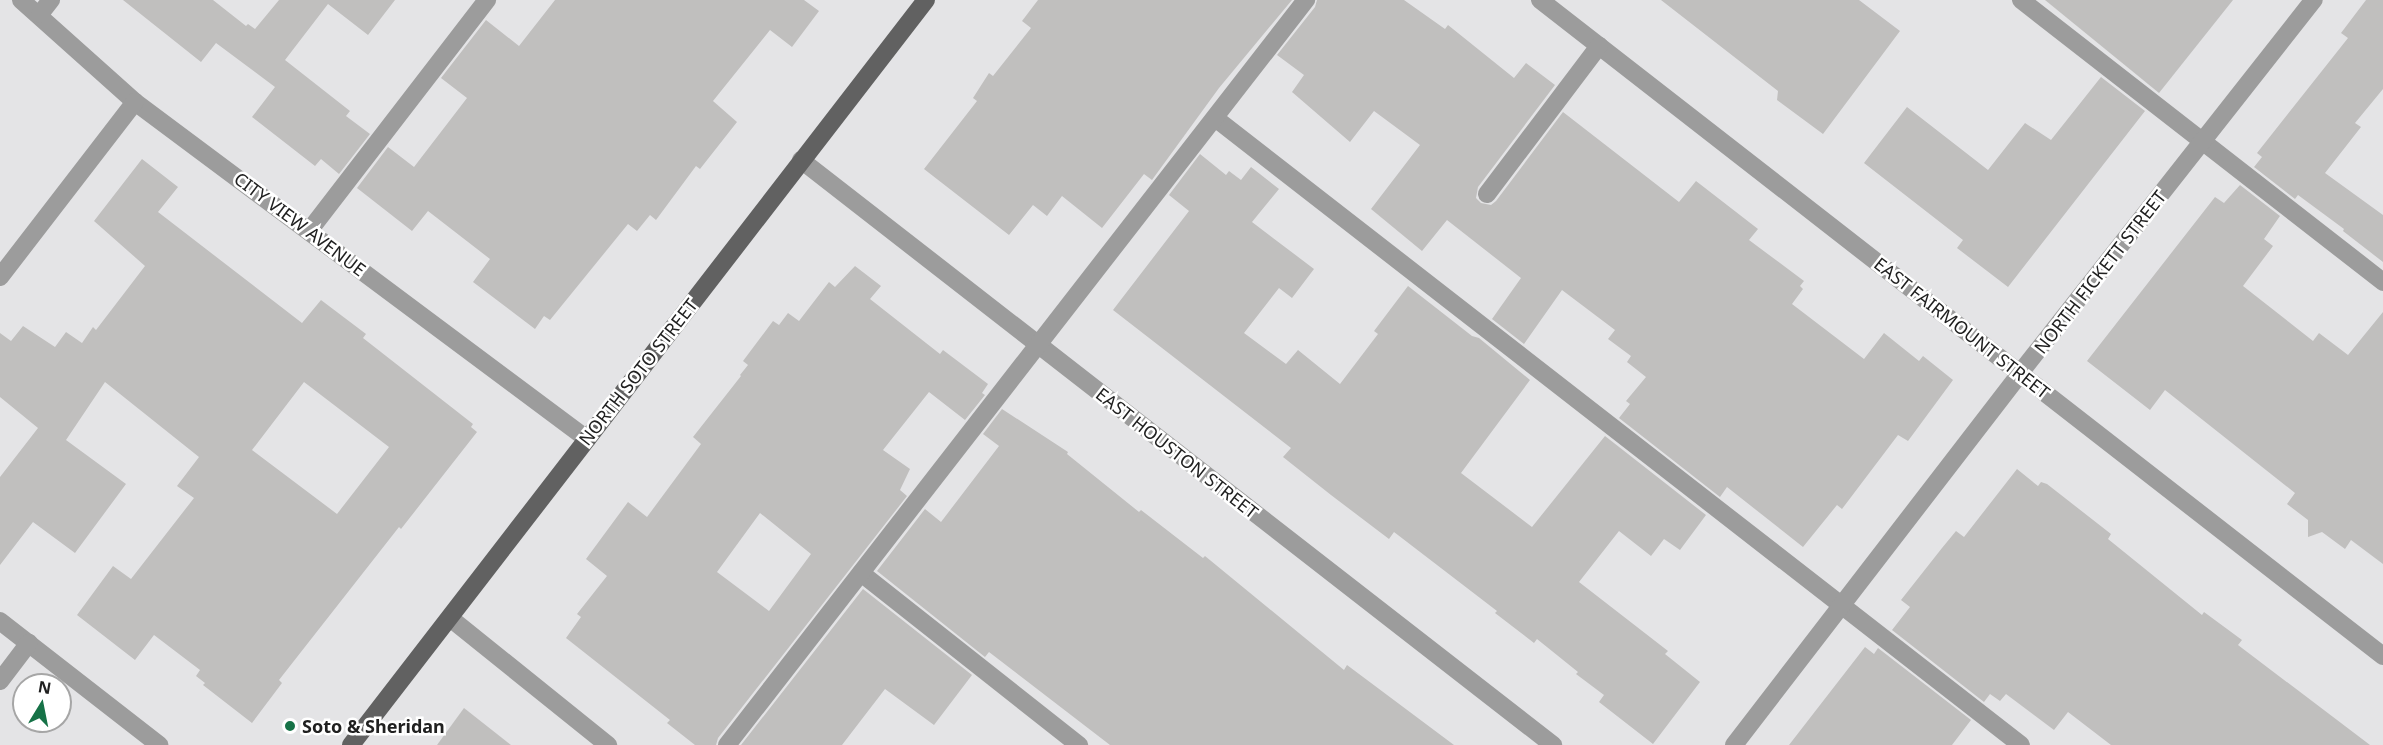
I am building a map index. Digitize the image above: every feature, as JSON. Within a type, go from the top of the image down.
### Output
[{"type":"main road","name":"NORTH SOTO STREET","points":[[351,745],[926,0]]},
{"type":"street","name":"CITY VIEW AVENUE","points":[[21,0],[45,7],[135,102],[587,439]]},
{"type":"street","points":[[309,231],[487,0]]},
{"type":"street","points":[[727,745],[1306,0]]},
{"type":"street","name":"EAST FAIRMOUNT STREET","points":[[1540,0],[2383,656]]},
{"type":"street","points":[[2021,0],[2383,282]]},
{"type":"street","name":"NORTH FICKETT STREET","points":[[1734,745],[2020,373],[2314,0]]},
{"type":"street","points":[[1487,194],[1599,46]]},
{"type":"street","points":[[0,277],[135,102]]},
{"type":"street","points":[[1215,118],[2021,745]]},
{"type":"street","name":"EAST HOUSTON STREET","points":[[801,160],[1553,745]]},
{"type":"street","points":[[861,573],[1080,745]]},
{"type":"street","points":[[450,618],[608,745]]},
{"type":"street","points":[[0,621],[159,745]]},
{"type":"street","points":[[0,681],[29,643]]},
{"type":"building","points":[[123,0],[213,0],[246,26],[248,24],[255,29],[279,0],[395,0],[368,35],[328,4],[285,60],[350,111],[346,116],[370,134],[339,174],[321,159],[315,166],[252,117],[275,87],[216,43],[201,62]]},
{"type":"building","points":[[555,0],[804,0],[819,11],[792,47],[770,30],[713,101],[737,122],[700,169],[696,166],[656,220],[650,215],[637,231],[628,224],[550,320],[544,316],[535,329],[473,282],[490,259],[428,211],[412,231],[357,188],[388,147],[414,167],[467,98],[441,78],[486,20],[519,46]]},
{"type":"building","points":[[1038,0],[1292,0],[1219,88],[1152,180],[1144,174],[1102,228],[1062,196],[1047,216],[1033,205],[1009,235],[924,169],[977,101],[973,98],[989,73],[993,76],[1031,28],[1022,21]]},
{"type":"building","points":[[1317,0],[1404,0],[1445,29],[1448,25],[1514,78],[1526,63],[1555,85],[1478,187],[1476,198],[1481,203],[1491,205],[1496,201],[1563,112],[1679,202],[1696,181],[1758,229],[1749,240],[1804,281],[1800,286],[1803,289],[1792,304],[1864,359],[1884,333],[1919,361],[1923,356],[1953,380],[1908,441],[1898,435],[1842,509],[1837,505],[1803,547],[1727,487],[1720,497],[1619,418],[1630,404],[1626,401],[1646,377],[1627,362],[1631,356],[1608,339],[1615,330],[1562,290],[1524,344],[1492,319],[1521,278],[1447,220],[1422,251],[1371,209],[1420,145],[1374,111],[1350,142],[1292,92],[1304,75],[1277,55],[1315,7]]},
{"type":"building","points":[[1661,0],[1859,0],[1900,31],[1823,134],[1777,100],[1778,91]]},
{"type":"building","points":[[2045,0],[2233,0],[2159,93]]},
{"type":"building","points":[[2366,0],[2383,0],[2383,89],[2355,123],[2361,127],[2325,173],[2383,215],[2383,262],[2298,195],[2295,199],[2254,167],[2262,157],[2257,153],[2348,38],[2341,33]]},
{"type":"building","points":[[2101,77],[2145,111],[2008,287],[1957,248],[1963,240],[1864,163],[1907,107],[1988,170],[2025,123],[2051,140]]},
{"type":"building","points":[[1200,154],[1226,175],[1229,171],[1241,180],[1251,167],[1279,189],[1252,222],[1314,269],[1292,298],[1279,288],[1244,333],[1286,364],[1298,350],[1340,384],[1378,334],[1374,331],[1408,286],[1472,336],[1479,338],[1530,380],[1461,473],[1532,527],[1605,436],[1706,515],[1680,550],[1664,539],[1651,556],[1619,531],[1579,582],[1668,651],[1665,654],[1700,682],[1653,744],[1599,702],[1604,695],[1576,674],[1578,672],[1537,639],[1534,643],[1495,613],[1497,611],[1394,532],[1389,539],[1331,495],[1283,457],[1291,448],[1113,310],[1189,211],[1169,195]]},
{"type":"building","points":[[142,159],[178,187],[158,212],[302,323],[321,300],[366,334],[363,338],[473,424],[471,427],[477,432],[279,680],[282,683],[252,723],[203,685],[205,683],[196,676],[200,670],[154,635],[135,660],[77,615],[113,566],[131,579],[194,498],[177,486],[199,457],[105,382],[66,440],[126,484],[75,553],[33,522],[0,565],[0,477],[38,428],[0,397],[0,333],[11,341],[23,326],[55,347],[66,332],[82,343],[93,327],[96,330],[145,266],[94,221]],"holes":[[[304,382],[389,447],[337,514],[252,450]]]},
{"type":"building","points":[[2240,185],[2280,216],[2264,239],[2273,246],[2243,286],[2313,341],[2319,333],[2348,355],[2383,312],[2383,564],[2351,540],[2345,549],[2322,532],[2308,537],[2308,520],[2287,504],[2295,493],[2165,390],[2150,410],[2087,361],[2215,197],[2224,203]]},
{"type":"building","points":[[855,266],[881,286],[870,299],[940,354],[943,350],[988,384],[982,393],[985,395],[965,420],[929,392],[883,450],[910,469],[900,490],[907,496],[718,738],[716,745],[695,745],[667,723],[670,720],[566,638],[581,617],[577,614],[607,576],[586,559],[628,502],[647,517],[701,444],[693,437],[741,376],[748,365],[743,361],[773,321],[779,325],[788,313],[799,321],[829,282],[835,287]],"holes":[[[760,513],[811,554],[769,611],[717,572]]]},
{"type":"building","points":[[1002,409],[1068,452],[1067,454],[1139,512],[1141,510],[1203,558],[1205,556],[1344,670],[1347,665],[1454,745],[1110,745],[989,652],[985,657],[877,571],[925,509],[941,522],[999,446],[983,434]]},
{"type":"building","points":[[2017,469],[2038,486],[2041,482],[2047,484],[2111,534],[2108,539],[2202,615],[2204,612],[2242,640],[2238,645],[2370,745],[2111,745],[2068,712],[2054,730],[2006,694],[2000,701],[1990,694],[1984,702],[1892,630],[1910,607],[1901,600],[1956,531],[1964,537]]},
{"type":"building","points":[[863,589],[972,675],[934,725],[885,689],[842,745],[741,745]]},
{"type":"building","points":[[1865,647],[1874,654],[1878,648],[1971,720],[1952,745],[1789,745]]},
{"type":"building","points":[[464,708],[511,745],[437,745]]},
{"type":"place","name":"Soto & Sheridan","points":[[290,726]]}]
